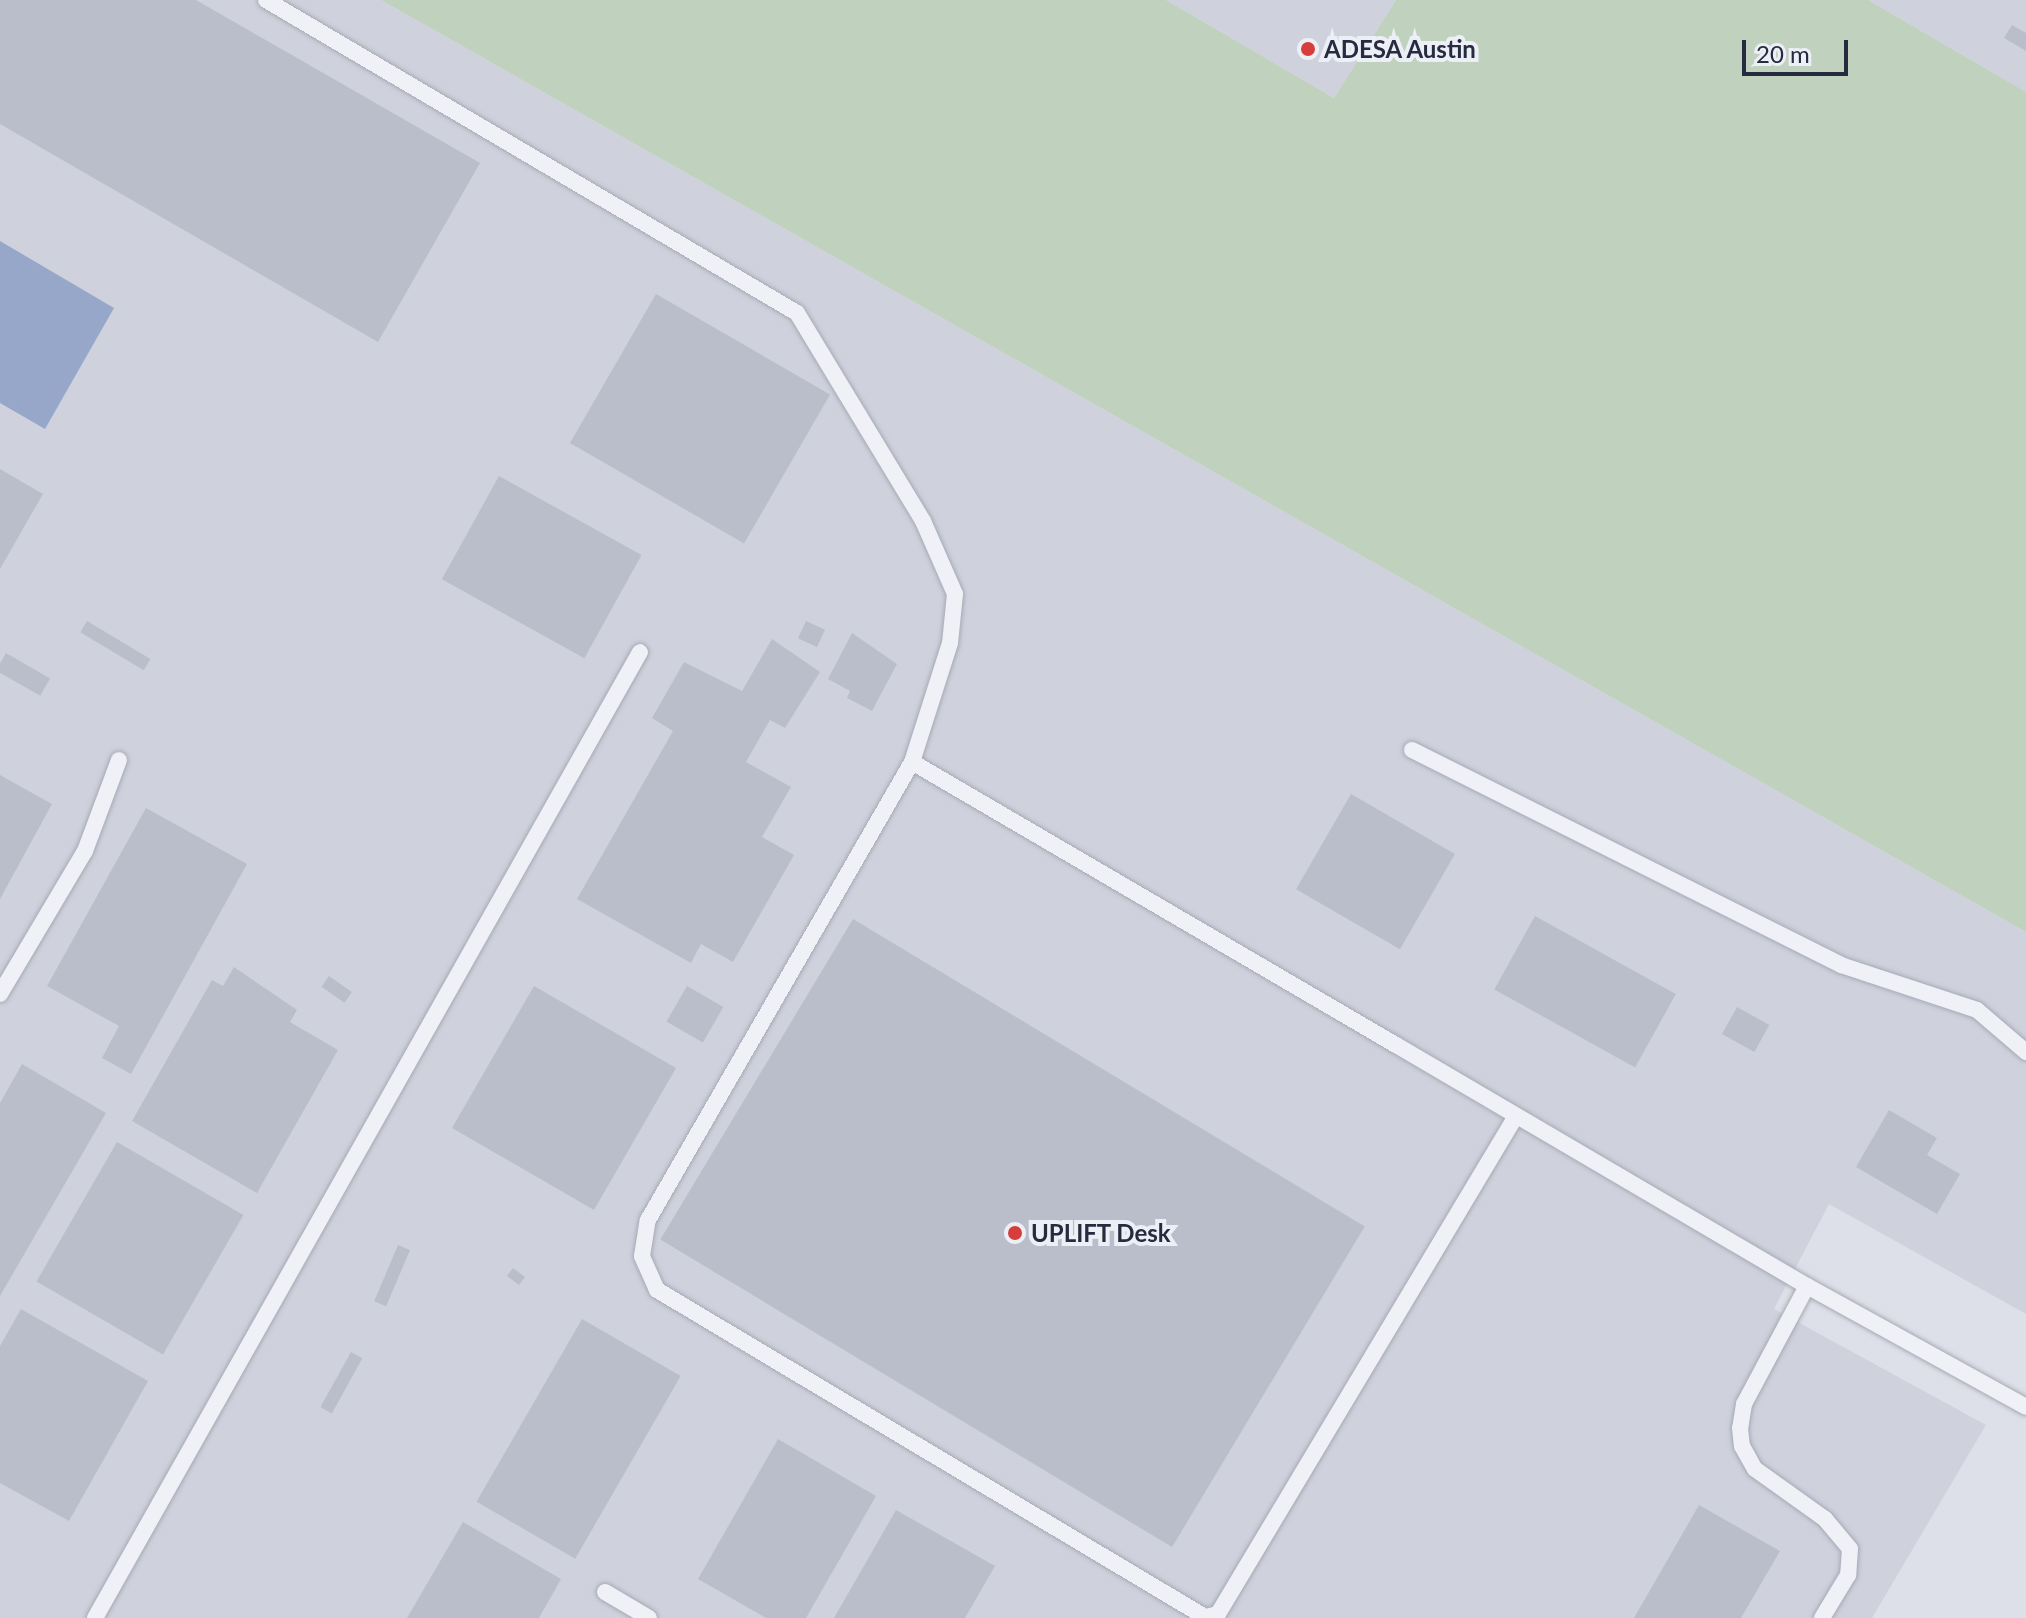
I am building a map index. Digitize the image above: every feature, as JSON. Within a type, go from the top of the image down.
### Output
[{"type":"lane","points":[[266,0],[797,313],[923,521],[955,594],[950,643],[912,762],[648,1220],[642,1256],[657,1290],[1205,1617],[1218,1614],[1516,1116]]},
{"type":"lane","points":[[95,1618],[640,652]]},
{"type":"lane","points":[[1412,750],[1841,965],[1977,1010],[2026,1052]]},
{"type":"lane","points":[[0,994],[85,851],[119,760]]},
{"type":"lane","points":[[912,762],[1807,1286],[2026,1407]]},
{"type":"lane","points":[[1807,1286],[1744,1404],[1740,1428],[1742,1446],[1755,1469],[1825,1519],[1850,1549],[1848,1575],[1822,1618]]},
{"type":"lane","points":[[605,1592],[649,1618]]},
{"type":"shaded area","points":[[0,0],[381,0],[2026,932],[2026,1314],[1829,1204],[1774,1309],[1986,1425],[1872,1618],[0,1618]]},
{"type":"shaded area","name":"ADESA Austin","points":[[1166,0],[1396,0],[1334,98]]},
{"type":"shaded area","points":[[1868,0],[2026,0],[2026,92]]},
{"type":"green space","points":[[381,0],[1166,0],[1334,98],[1396,0],[1868,0],[2026,92],[2026,932]]},
{"type":"water","points":[[0,241],[114,308],[45,429],[0,403]]},
{"type":"building","points":[[0,0],[196,0],[480,163],[378,342],[0,124]]},
{"type":"building","points":[[2012,25],[2026,33],[2026,51],[2004,38]]},
{"type":"building","points":[[656,294],[830,394],[744,543],[570,443]]},
{"type":"building","points":[[0,469],[43,494],[0,569]]},
{"type":"building","points":[[499,476],[642,555],[584,658],[442,579]]},
{"type":"building","points":[[87,621],[150,659],[144,670],[80,632]]},
{"type":"building","points":[[806,621],[825,630],[817,647],[798,638]]},
{"type":"building","points":[[852,633],[897,664],[872,711],[847,698],[850,691],[828,679]]},
{"type":"building","points":[[772,639],[820,672],[785,728],[770,720],[746,762],[791,787],[762,837],[794,855],[733,962],[701,944],[691,963],[577,899],[673,731],[652,718],[684,662],[742,691]]},
{"type":"building","points":[[6,653],[50,678],[40,696],[0,673],[0,663]]},
{"type":"building","points":[[0,775],[52,804],[0,899]]},
{"type":"building","points":[[1351,794],[1455,854],[1400,949],[1296,889]]},
{"type":"building","points":[[146,808],[247,864],[131,1074],[102,1058],[119,1026],[47,986]]},
{"type":"building","points":[[1535,916],[1676,994],[1635,1068],[1494,989]]},
{"type":"building","name":"UPLIFT Desk","points":[[853,919],[1365,1226],[1172,1547],[660,1240]]},
{"type":"building","points":[[234,967],[297,1010],[290,1022],[338,1050],[257,1193],[132,1121],[212,980],[223,986]]},
{"type":"building","points":[[329,976],[352,992],[344,1003],[322,987]]},
{"type":"building","points":[[534,986],[676,1068],[594,1210],[452,1128]]},
{"type":"building","points":[[687,986],[723,1007],[703,1043],[667,1022]]},
{"type":"building","points":[[1737,1007],[1769,1025],[1754,1052],[1722,1034]]},
{"type":"building","points":[[22,1064],[106,1113],[0,1296],[0,1103]]},
{"type":"building","points":[[1889,1110],[1937,1138],[1927,1155],[1960,1174],[1937,1214],[1856,1167]]},
{"type":"building","points":[[117,1142],[243,1215],[163,1354],[36,1281]]},
{"type":"building","points":[[398,1245],[410,1250],[386,1306],[374,1301]]},
{"type":"building","points":[[513,1268],[525,1277],[519,1285],[507,1276]]},
{"type":"building","points":[[21,1309],[148,1381],[69,1521],[0,1483],[0,1346]]},
{"type":"building","points":[[582,1319],[681,1376],[575,1559],[476,1502]]},
{"type":"building","points":[[351,1352],[362,1358],[332,1413],[320,1407]]},
{"type":"building","points":[[778,1439],[876,1496],[806,1618],[766,1618],[698,1579]]},
{"type":"building","points":[[1699,1505],[1780,1551],[1741,1618],[1634,1618]]},
{"type":"building","points":[[896,1510],[995,1566],[965,1618],[834,1618]]},
{"type":"building","points":[[463,1522],[561,1579],[539,1618],[407,1618]]},
{"type":"place","name":"ADESA Austin","points":[[1308,49]]},
{"type":"place","name":"UPLIFT Desk","points":[[1015,1233]]}]
